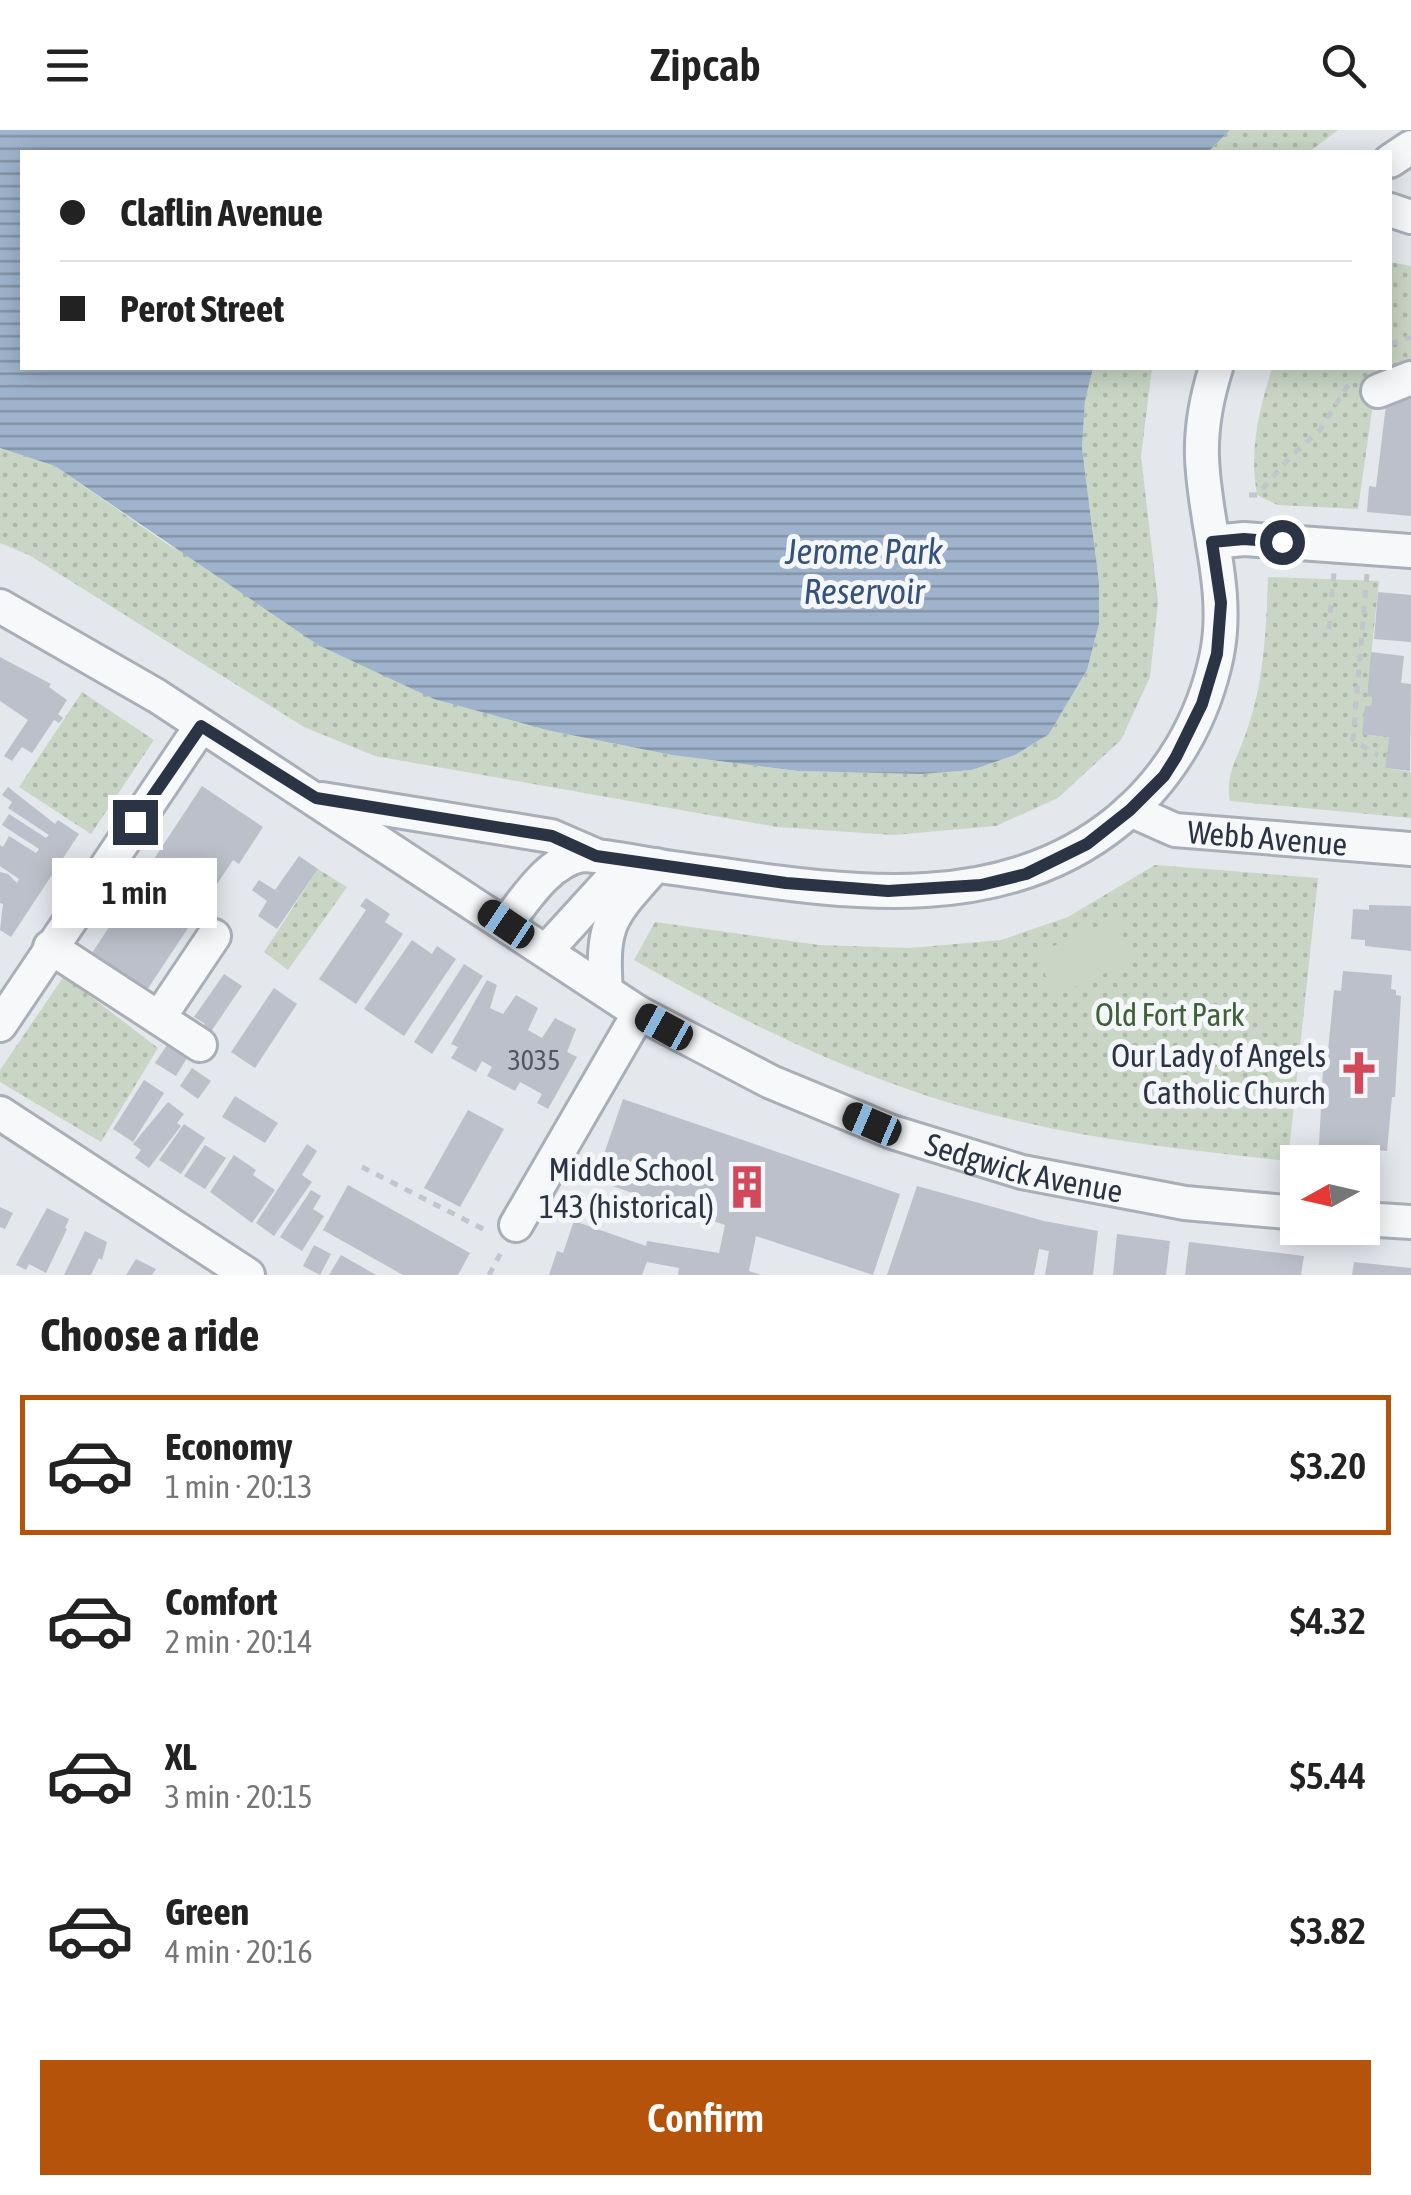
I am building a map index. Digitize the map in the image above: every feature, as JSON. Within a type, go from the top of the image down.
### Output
[{"type":"street","points":[[506,924],[559,864],[573,857],[854,890],[955,888],[1003,880],[1050,864],[1087,844],[1164,776],[1202,704],[1217,654],[1221,603],[1202,454],[1206,407],[1215,370]]},
{"type":"street","points":[[1369,379],[1411,378]]},
{"type":"street","points":[[1212,542],[1244,539],[1411,551]]},
{"type":"street","name":"Sedgwick Avenue","points":[[0,606],[100,662],[316,798],[639,1013],[772,1082],[916,1140],[1022,1172],[1185,1203],[1280,1211]]},
{"type":"street","points":[[0,1026],[201,726]]},
{"type":"street","points":[[316,798],[552,836],[626,861]]},
{"type":"street","name":"Webb Avenue","points":[[1130,810],[1175,830],[1411,849]]},
{"type":"street","points":[[546,951],[626,861]]},
{"type":"street","points":[[606,991],[604,957],[609,923],[626,861]]},
{"type":"street","points":[[159,1018],[214,936]]},
{"type":"street","points":[[50,947],[200,1045]]},
{"type":"street","points":[[504,1233],[639,1013]]},
{"type":"street","points":[[0,1113],[248,1275]]},
{"type":"street","points":[[1380,1219],[1411,1222]]},
{"type":"path","points":[[1248,496],[1257,494],[1369,379]]},
{"type":"path","points":[[1329,629],[1334,580]]},
{"type":"path","points":[[1366,582],[1352,740],[1378,755]]},
{"type":"path","points":[[362,1167],[504,1233],[489,1275]]},
{"type":"green space","points":[[1230,130],[1338,130],[1312,150],[1210,150]]},
{"type":"green space","points":[[1392,262],[1411,266],[1411,375],[1375,390],[1358,509],[1278,505],[1257,495],[1254,462],[1271,370],[1392,370]]},
{"type":"green space","points":[[1093,370],[1152,370],[1141,456],[1158,602],[1150,677],[1121,740],[1058,798],[996,826],[893,835],[777,827],[375,756],[304,727],[29,555],[0,543],[0,448],[55,466],[170,546],[551,731],[672,755],[798,771],[922,774],[972,770],[1015,755],[1049,734],[1087,670],[1099,624],[1099,582],[1082,448],[1085,401]]},
{"type":"green space","points":[[1268,577],[1379,581],[1367,695],[1372,697],[1371,706],[1365,706],[1389,737],[1385,768],[1411,772],[1411,818],[1230,801],[1230,778],[1260,681]]},
{"type":"green space","points":[[82,692],[154,740],[91,834],[19,787]]},
{"type":"green space","name":"Old Fort Park","points":[[1155,865],[1318,878],[1290,1145],[1280,1145],[1280,1160],[1085,1135],[967,1108],[820,1055],[634,960],[655,922],[819,945],[910,948],[1001,940],[1068,917]]},
{"type":"green space","points":[[318,869],[347,887],[288,970],[264,952]]},
{"type":"green space","points":[[1115,918],[1134,960],[1055,996],[1036,954]]},
{"type":"green space","points":[[64,976],[158,1048],[101,1142],[0,1082],[0,1070]]},
{"type":"water","name":"Jerome Park Reservoir","points":[[0,130],[1230,130],[1210,150],[20,150],[20,370],[1093,370],[1085,401],[1082,448],[1099,582],[1099,624],[1087,670],[1049,734],[1015,755],[972,770],[922,774],[798,771],[672,755],[551,731],[434,699],[318,645],[55,466],[0,448]]},
{"type":"building","points":[[1411,387],[1411,516],[1367,512],[1369,486],[1376,487],[1387,397]]},
{"type":"building","points":[[1378,592],[1411,595],[1411,642],[1374,639]]},
{"type":"building","points":[[1371,652],[1404,656],[1401,683],[1411,684],[1410,771],[1385,768],[1389,737],[1362,734],[1365,706],[1371,706],[1372,697],[1367,696]]},
{"type":"building","points":[[0,657],[51,684],[49,687],[67,700],[58,714],[63,718],[59,723],[54,720],[32,753],[22,747],[12,761],[4,756],[28,720],[0,701]]},
{"type":"building","points":[[202,786],[263,827],[239,864],[233,860],[145,993],[90,956]]},
{"type":"building","points":[[8,787],[55,824],[58,820],[79,834],[11,937],[0,930],[0,872],[17,883],[19,879],[0,866],[0,845],[3,847],[9,836],[36,853],[39,849],[2,825],[9,814],[46,838],[49,835],[8,808],[12,802],[2,795]]},
{"type":"building","points":[[299,856],[318,869],[277,929],[258,916],[267,901],[252,890],[259,880],[275,890]]},
{"type":"building","points":[[366,898],[390,914],[385,922],[403,934],[356,1004],[319,979],[366,910],[360,906]]},
{"type":"building","points":[[1369,905],[1411,906],[1411,951],[1365,946],[1365,940],[1351,939],[1353,909],[1369,910]]},
{"type":"building","points":[[412,940],[432,954],[437,946],[456,959],[404,1036],[364,1009]]},
{"type":"building","points":[[464,964],[483,976],[432,1054],[414,1042]]},
{"type":"building","name":"Our Lady of Angels Catholic Church","points":[[1343,971],[1392,975],[1391,989],[1401,996],[1395,1097],[1387,1151],[1380,1150],[1380,1145],[1319,1145],[1324,1050],[1328,1051],[1334,990],[1341,991]]},
{"type":"building","points":[[224,974],[242,986],[208,1036],[200,1031],[205,1024],[194,1017]]},
{"type":"building","points":[[487,980],[497,985],[490,1008],[503,1014],[516,995],[538,1008],[528,1030],[542,1038],[555,1018],[576,1029],[567,1052],[577,1057],[548,1109],[537,1103],[542,1094],[520,1082],[515,1091],[487,1076],[492,1067],[482,1061],[476,1072],[451,1058],[458,1047],[451,1044]]},
{"type":"building","points":[[274,988],[297,1004],[255,1068],[231,1052]]},
{"type":"building","points":[[167,1045],[187,1058],[176,1076],[155,1063]]},
{"type":"building","points":[[192,1068],[211,1081],[198,1099],[180,1086]]},
{"type":"building","points":[[144,1080],[164,1093],[133,1142],[113,1129]]},
{"type":"building","points":[[235,1096],[278,1123],[265,1143],[222,1117]]},
{"type":"building","name":"Middle School 143 (historical)","points":[[623,1099],[900,1194],[873,1275],[756,1236],[749,1271],[761,1275],[678,1275],[679,1268],[647,1262],[642,1275],[549,1275],[557,1251],[563,1253],[574,1221],[646,1246],[647,1241],[719,1253],[725,1225],[595,1180]]},
{"type":"building","points":[[168,1102],[184,1114],[177,1123],[181,1126],[149,1168],[135,1158],[141,1150],[133,1144]]},
{"type":"building","points":[[468,1110],[504,1129],[460,1207],[424,1188]]},
{"type":"building","points":[[184,1124],[205,1138],[181,1174],[159,1160]]},
{"type":"building","points":[[307,1144],[317,1151],[302,1175],[312,1182],[274,1236],[256,1223]]},
{"type":"building","points":[[205,1145],[226,1158],[205,1189],[184,1176]]},
{"type":"building","points":[[234,1155],[275,1190],[252,1223],[210,1192]]},
{"type":"building","points":[[348,1185],[470,1253],[458,1275],[403,1275],[323,1230]]},
{"type":"building","points":[[917,1186],[1044,1221],[1098,1231],[1093,1275],[1045,1275],[1049,1251],[1039,1249],[1034,1275],[887,1275]]},
{"type":"building","points":[[311,1190],[321,1196],[313,1209],[324,1216],[302,1251],[280,1237]]},
{"type":"building","points":[[0,1207],[13,1213],[5,1229],[0,1227]]},
{"type":"building","points":[[47,1208],[69,1219],[67,1229],[46,1273],[29,1264],[26,1270],[16,1265]]},
{"type":"building","points":[[85,1231],[107,1242],[102,1260],[99,1258],[91,1275],[64,1275]]},
{"type":"building","points":[[1117,1234],[1170,1241],[1166,1275],[1113,1275]]},
{"type":"building","points":[[1189,1242],[1304,1256],[1301,1275],[1185,1275]]},
{"type":"building","points":[[314,1245],[331,1254],[320,1275],[303,1266]]},
{"type":"building","points":[[341,1255],[357,1264],[376,1275],[329,1275]]},
{"type":"building","points":[[136,1259],[156,1269],[152,1275],[126,1275]]},
{"type":"building","points":[[1354,1262],[1411,1268],[1411,1275],[1352,1275]]},
{"type":"place","name":"Our Lady of Angels Catholic Church","points":[[1359,1073]]},
{"type":"place","name":"Middle School 143 (historical)","points":[[747,1187]]},
{"type":"route","points":[[135,822],[201,726],[316,798],[552,836],[596,856],[854,890],[955,888],[1003,880],[1050,864],[1087,844],[1164,776],[1202,704],[1217,654],[1221,603],[1212,542],[1282,542]]}]
